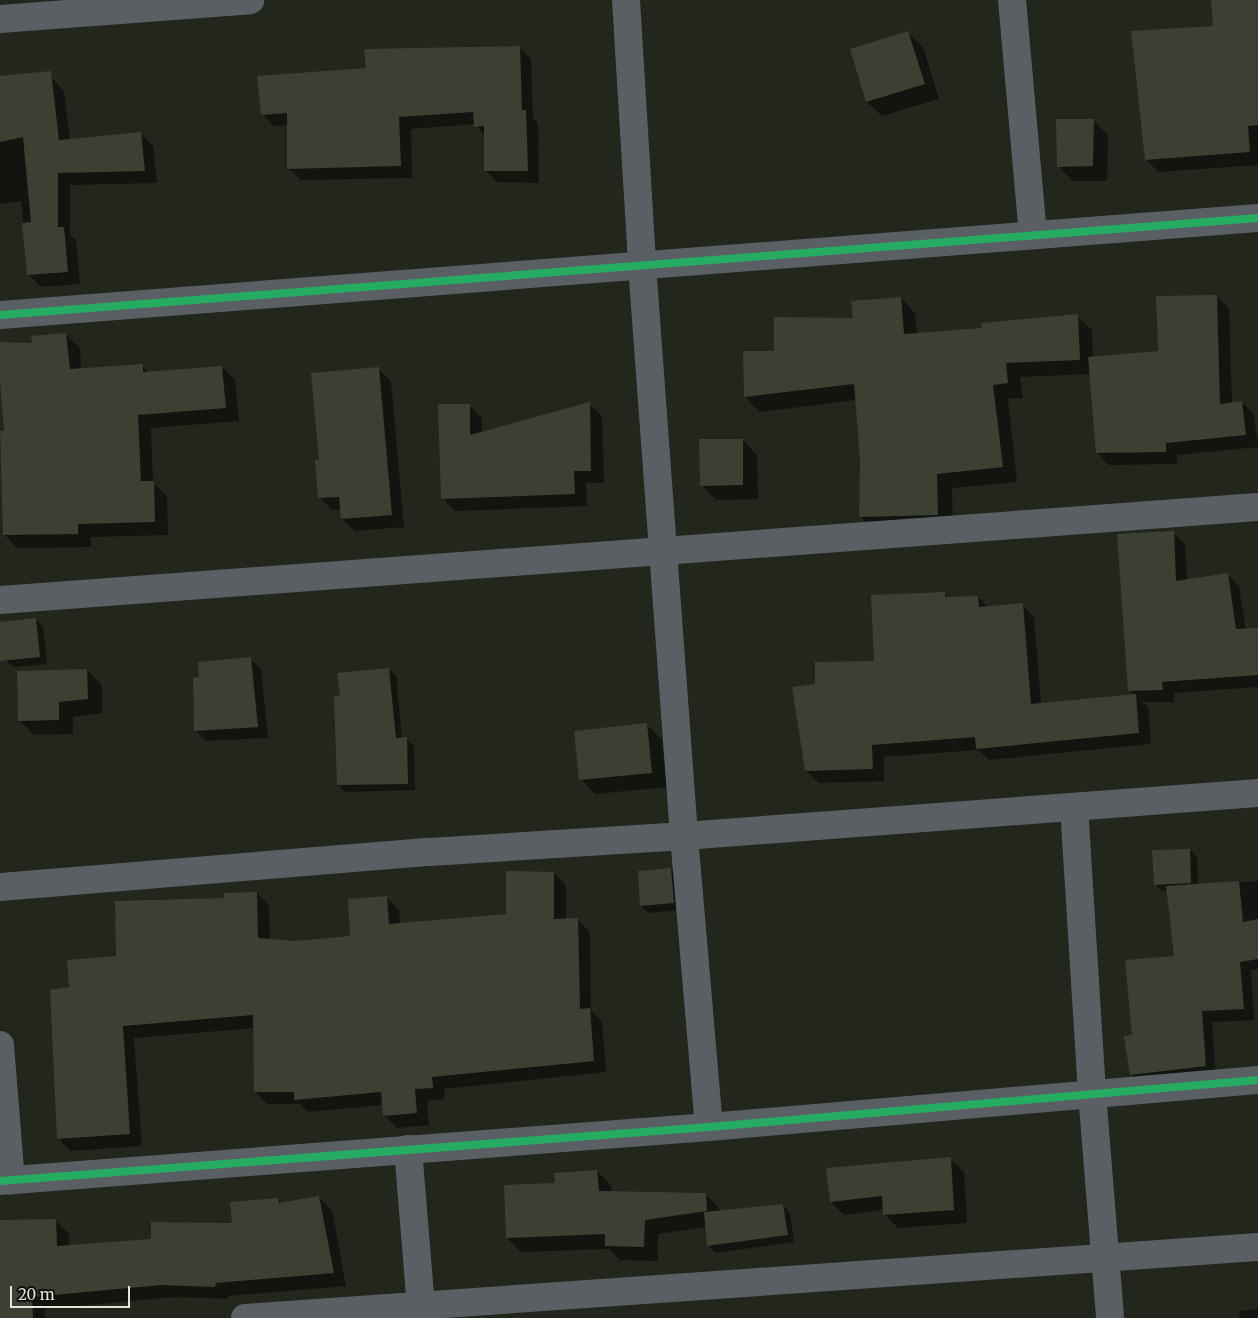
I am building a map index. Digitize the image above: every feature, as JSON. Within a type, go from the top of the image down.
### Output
[{"type":"street","points":[[0,18],[250,0]]},
{"type":"street","points":[[626,0],[642,265],[663,552],[684,836],[709,1127]]},
{"type":"street","points":[[1012,0],[1033,235]]},
{"type":"street","points":[[0,315],[1033,235],[1258,221]]},
{"type":"street","points":[[0,600],[1258,507]]},
{"type":"street","points":[[0,887],[430,852],[684,836],[1258,793]]},
{"type":"street","points":[[1074,806],[1092,1094],[1110,1318]]},
{"type":"street","points":[[0,1045],[6,1181],[709,1127],[1258,1080]]},
{"type":"street","points":[[408,1149],[421,1312]]},
{"type":"street","points":[[245,1318],[421,1312],[1258,1247]]},
{"type":"building","points":[[1211,0],[1258,0],[1258,125],[1248,126],[1250,152],[1145,160],[1131,31],[1213,26]]},
{"type":"building","points":[[908,31],[925,84],[866,102],[850,49]]},
{"type":"building","points":[[520,46],[522,110],[526,110],[528,171],[484,171],[484,126],[474,127],[473,112],[399,117],[401,166],[287,169],[287,113],[261,115],[257,76],[366,68],[364,49]]},
{"type":"building","points":[[51,71],[59,140],[141,132],[145,171],[58,173],[58,227],[64,227],[68,272],[27,275],[22,223],[31,222],[23,137],[0,142],[0,76]]},
{"type":"building","points":[[1056,119],[1094,119],[1093,166],[1057,167]]},
{"type":"building","points":[[1217,295],[1220,404],[1242,401],[1246,435],[1166,443],[1166,452],[1096,453],[1088,357],[1158,351],[1156,296]]},
{"type":"building","points":[[901,297],[904,334],[982,328],[981,323],[1078,314],[1080,360],[1006,363],[1008,383],[993,385],[1003,467],[937,474],[938,515],[859,517],[860,461],[854,384],[744,397],[743,351],[774,351],[774,317],[853,318],[851,301]]},
{"type":"building","points":[[66,333],[70,369],[143,364],[143,372],[222,366],[226,408],[138,415],[141,481],[154,481],[155,522],[78,524],[78,534],[3,535],[0,431],[4,431],[0,381],[0,342],[32,343],[31,336]]},
{"type":"building","points":[[379,367],[392,515],[341,519],[339,497],[318,498],[315,460],[319,460],[311,373]]},
{"type":"building","points":[[590,402],[591,471],[574,471],[575,494],[441,499],[438,404],[470,404],[470,435]]},
{"type":"building","points":[[699,439],[743,439],[743,485],[700,486]]},
{"type":"building","points":[[1174,531],[1176,581],[1228,573],[1236,629],[1258,628],[1258,675],[1162,682],[1163,690],[1128,691],[1117,534]]},
{"type":"building","points":[[945,592],[945,597],[978,596],[979,607],[1023,603],[1031,704],[1136,694],[1139,733],[976,749],[975,737],[872,745],[873,769],[805,771],[792,687],[815,684],[815,662],[874,661],[871,595]]},
{"type":"building","points":[[36,618],[40,657],[0,661],[0,622]]},
{"type":"building","points":[[251,657],[258,727],[194,731],[193,678],[199,677],[198,662]]},
{"type":"building","points":[[389,668],[396,738],[407,737],[408,784],[337,785],[334,696],[340,696],[337,673]]},
{"type":"building","points":[[87,669],[88,699],[59,702],[59,720],[18,721],[17,671]]},
{"type":"building","points":[[647,723],[652,773],[579,780],[574,731]]},
{"type":"building","points":[[1190,849],[1191,883],[1154,885],[1152,850]]},
{"type":"building","points":[[671,868],[674,903],[640,906],[638,871]]},
{"type":"building","points":[[506,871],[554,872],[554,919],[578,918],[580,1009],[590,1008],[594,1061],[432,1077],[433,1088],[415,1089],[417,1113],[383,1116],[381,1092],[294,1100],[294,1092],[254,1092],[253,1015],[123,1026],[130,1134],[57,1139],[50,990],[69,987],[67,960],[116,956],[115,901],[224,898],[224,893],[257,892],[258,938],[294,941],[350,936],[348,899],[387,896],[389,924],[506,914]]},
{"type":"building","points":[[1239,881],[1243,922],[1258,919],[1258,959],[1240,962],[1244,1009],[1202,1011],[1206,1066],[1130,1075],[1124,1036],[1132,1035],[1125,960],[1174,956],[1166,886]]},
{"type":"building","points":[[951,1157],[954,1210],[883,1215],[882,1196],[830,1202],[826,1168]]},
{"type":"building","points":[[597,1170],[599,1191],[706,1193],[707,1211],[645,1220],[644,1247],[605,1246],[605,1234],[506,1238],[504,1185],[555,1183],[554,1173]]},
{"type":"building","points":[[319,1196],[334,1273],[216,1283],[215,1287],[161,1285],[32,1297],[33,1318],[0,1318],[0,1220],[56,1219],[57,1246],[151,1239],[151,1222],[232,1223],[230,1202],[278,1198],[279,1203]]},
{"type":"building","points":[[783,1204],[788,1235],[707,1246],[704,1212]]},
{"type":"cycle path","points":[[0,315],[1258,218]]},
{"type":"cycle path","points":[[0,1181],[709,1127],[1258,1080]]}]
